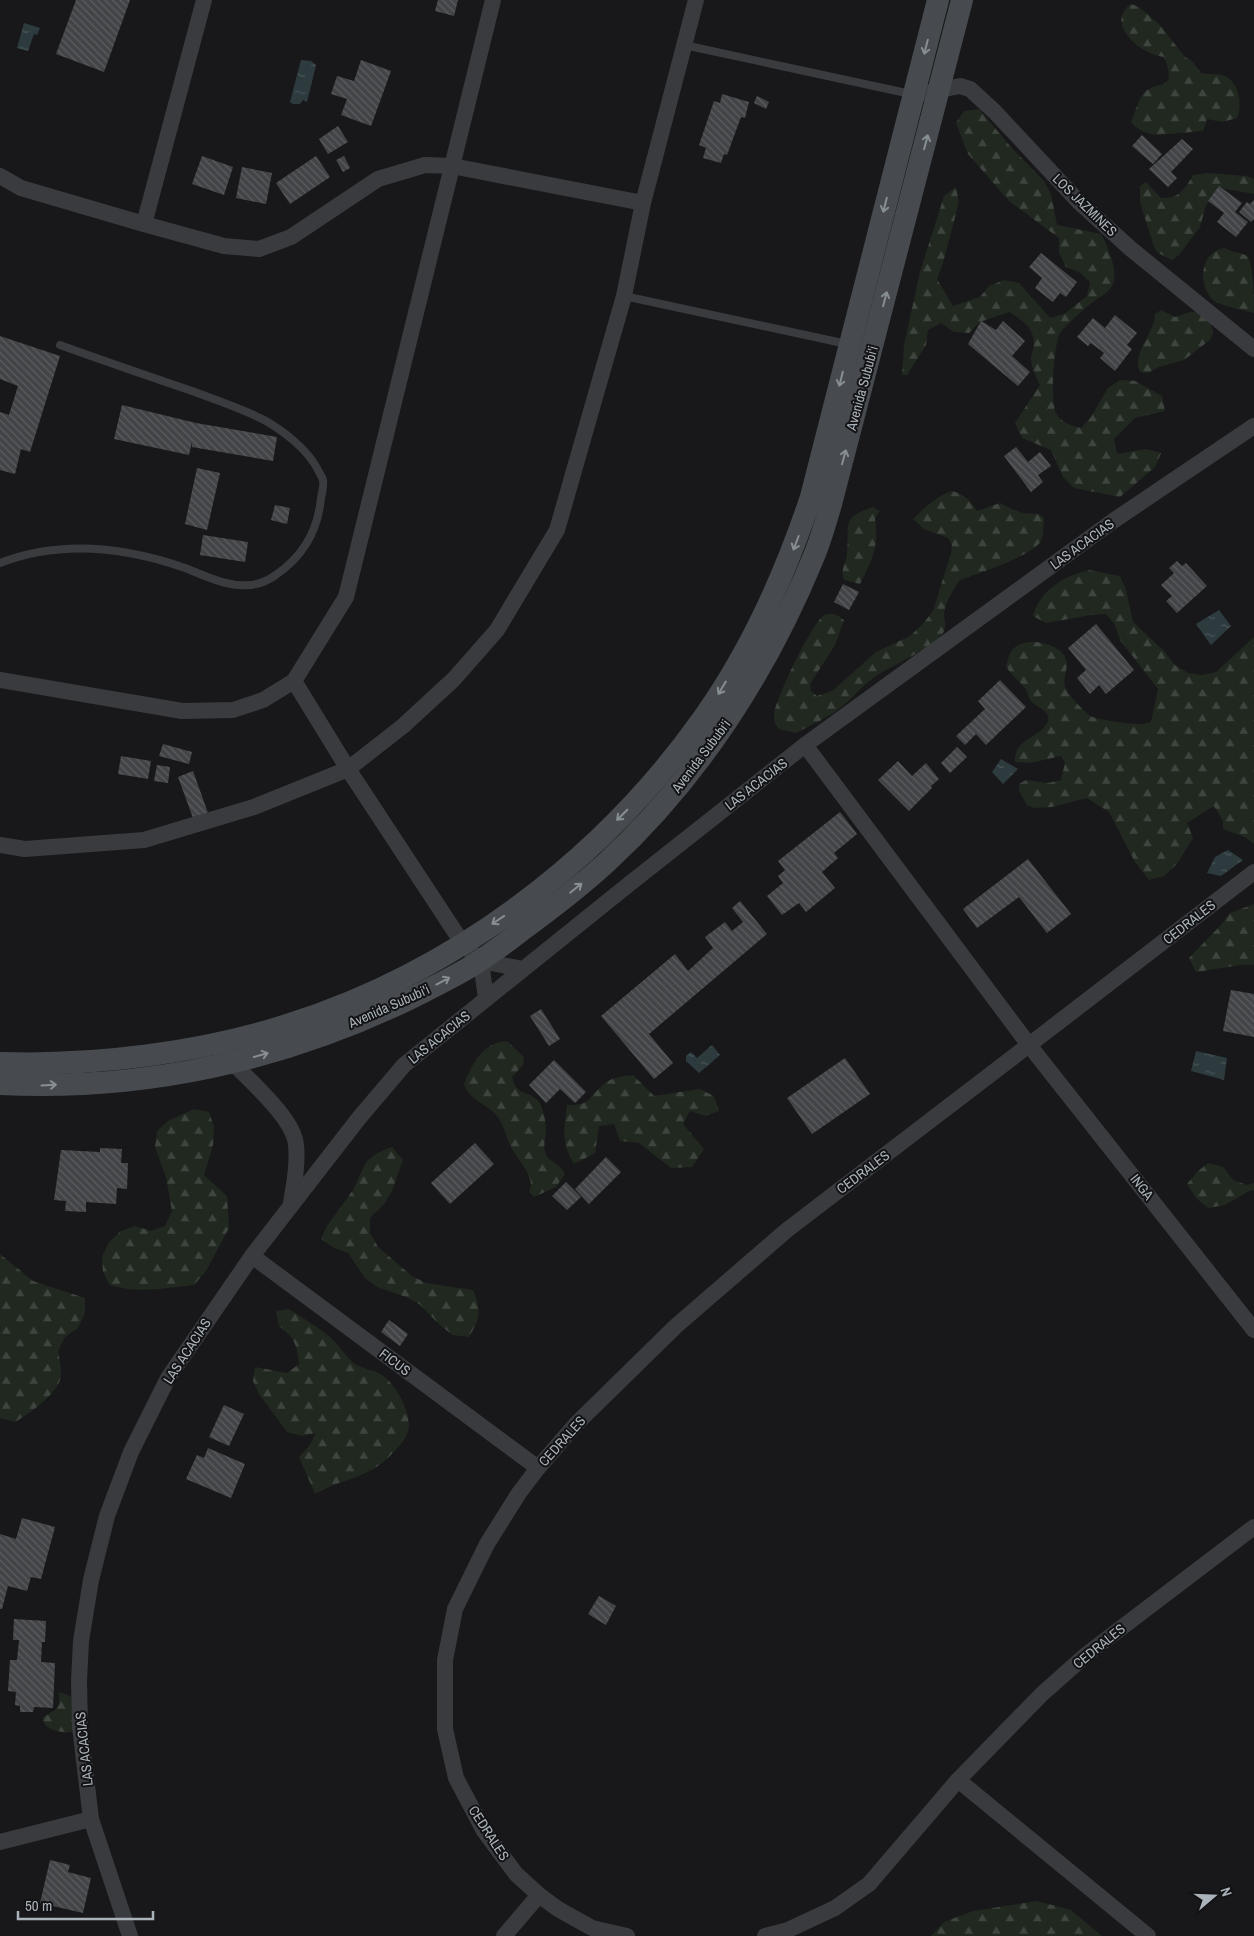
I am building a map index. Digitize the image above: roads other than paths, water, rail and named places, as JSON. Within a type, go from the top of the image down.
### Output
[{"type":"street","points":[[144,224],[204,0]]},
{"type":"street","points":[[0,680],[182,711],[233,710],[263,700],[294,681],[346,596],[493,0]]},
{"type":"street","points":[[0,845],[25,849],[144,840],[254,807],[348,769],[403,726],[460,672],[497,630],[557,530],[624,296],[644,204],[696,0]]},
{"type":"street","name":"Avenida Sububi'i","points":[[0,1063],[40,1064],[129,1058],[222,1042],[290,1024],[371,993],[463,944],[535,894],[605,833],[651,784],[706,715],[739,660],[796,544],[811,497],[938,0]]},
{"type":"street","name":"Avenida Sububi'i","points":[[0,1084],[40,1086],[147,1079],[234,1063],[299,1044],[379,1013],[480,961],[546,913],[605,864],[645,824],[712,743],[757,674],[791,609],[816,553],[831,504],[962,0]]},
{"type":"street","name":"LOS JAZMINES","points":[[913,95],[960,86],[970,89],[980,97],[1079,202],[1131,249],[1254,349]]},
{"type":"street","points":[[0,176],[21,188],[144,224],[224,246],[259,249],[291,237],[378,180],[424,165],[452,166],[644,204]]},
{"type":"street","name":"LAS ACACIAS","points":[[130,1936],[91,1819],[80,1727],[79,1681],[81,1641],[91,1580],[107,1516],[131,1452],[168,1378],[252,1256],[359,1118],[404,1065],[805,745],[1113,522],[1254,426]]},
{"type":"street","points":[[294,681],[348,769],[463,944],[480,961],[523,969]]},
{"type":"street","points":[[805,745],[1030,1045]]},
{"type":"street","name":"CEDRALES","points":[[627,1936],[592,1928],[539,1895],[516,1874],[484,1831],[456,1778],[445,1729],[445,1660],[455,1609],[487,1544],[538,1468],[576,1424],[676,1326],[787,1230],[1254,872]]},
{"type":"street","points":[[480,961],[486,999]]},
{"type":"street","points":[[222,1042],[234,1063],[286,1119],[296,1143],[296,1172],[290,1206]]},
{"type":"street","name":"INGA","points":[[1030,1045],[1254,1330]]},
{"type":"street","name":"FICUS","points":[[252,1256],[538,1468]]},
{"type":"street","name":"CEDRALES","points":[[765,1936],[788,1930],[835,1908],[869,1884],[958,1780],[1036,1700],[1087,1654],[1254,1527]]},
{"type":"street","points":[[958,1780],[1148,1936]]},
{"type":"street","points":[[0,1842],[91,1819]]},
{"type":"street","points":[[504,1936],[539,1895]]},
{"type":"lane","points":[[684,45],[913,95]]},
{"type":"lane","points":[[624,296],[850,344]]},
{"type":"lane","points":[[0,564],[40,552],[75,548],[105,549],[146,556],[227,584],[248,586],[264,583],[291,564],[309,540],[320,507],[323,480],[314,461],[266,421],[212,398],[60,345]]},
{"type":"water","points":[[24,23],[40,28],[37,35],[34,34],[28,51],[17,48]]},
{"type":"water","points":[[301,60],[311,61],[316,65],[307,102],[303,100],[300,104],[293,104],[290,102]]},
{"type":"water","points":[[1219,610],[1231,626],[1211,645],[1196,624]]},
{"type":"water","points":[[1001,759],[1018,769],[1003,784],[992,772]]},
{"type":"water","points":[[1228,850],[1243,860],[1221,876],[1207,873],[1215,857]]},
{"type":"water","points":[[712,1045],[720,1055],[699,1073],[686,1061],[686,1056],[691,1052],[697,1058]]},
{"type":"water","points":[[1196,1051],[1227,1058],[1224,1080],[1191,1071]]}]
